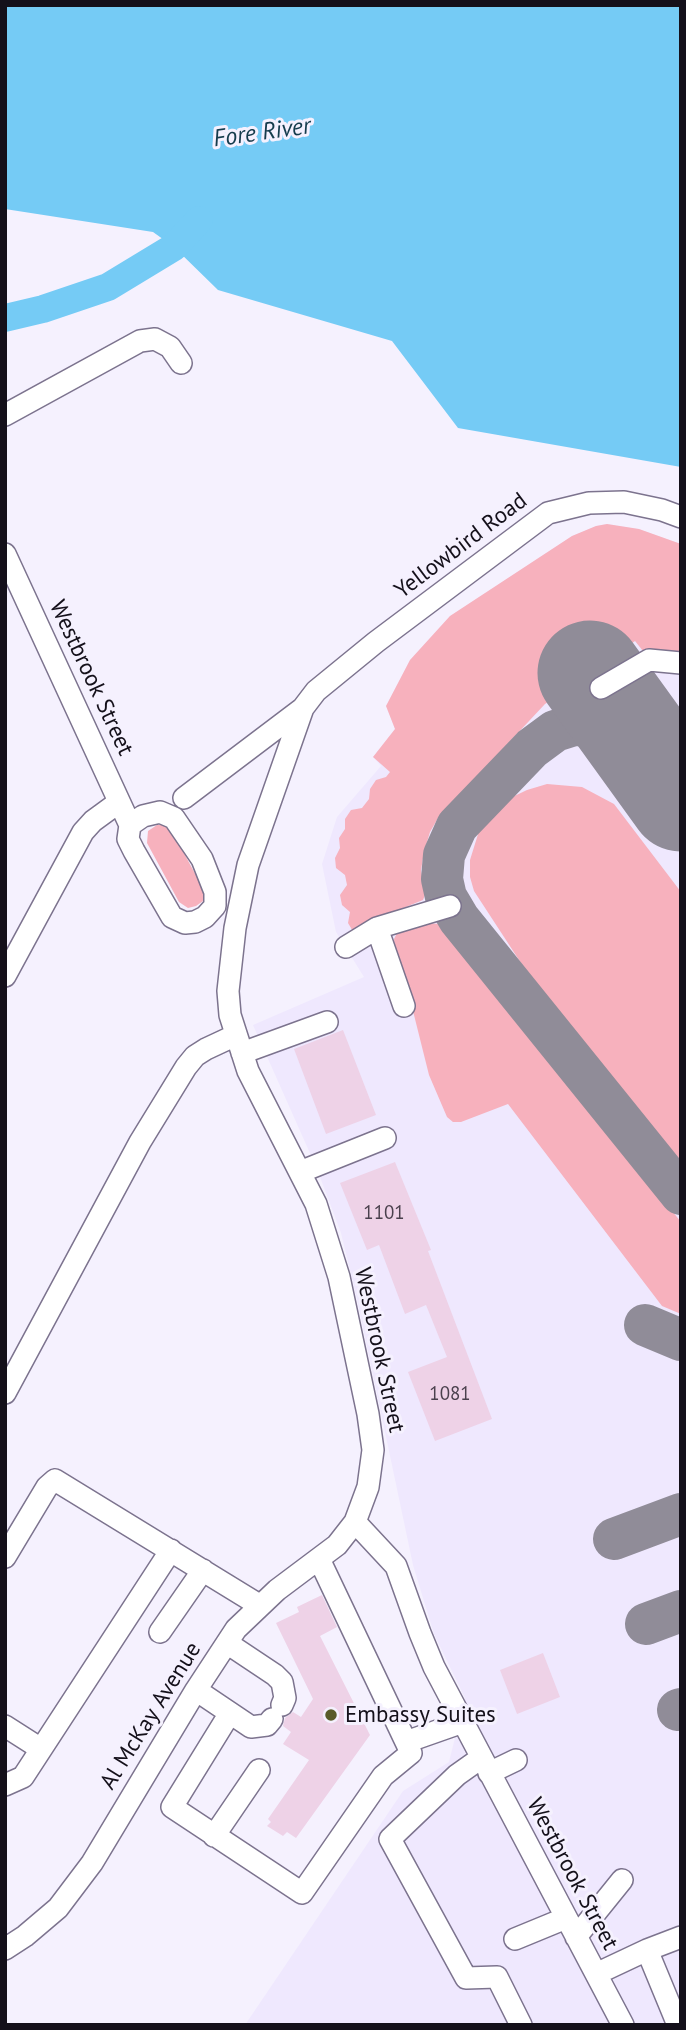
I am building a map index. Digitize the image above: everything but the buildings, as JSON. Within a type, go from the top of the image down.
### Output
[{"type":"street","points":[[5,415],[140,341],[155,340],[170,347],[181,363]]},
{"type":"street","name":"Yellowbird Road","points":[[184,799],[303,708],[316,691],[376,642],[548,513],[589,503],[624,502],[681,517]]},
{"type":"street","name":"Westbrook Street","points":[[5,554],[130,825],[128,838],[172,917],[185,923],[195,922],[205,917],[215,906]]},
{"type":"street","points":[[601,688],[649,660],[681,663]]},
{"type":"street","name":"Yellowbird Road","points":[[236,923],[248,865],[303,708]]},
{"type":"street","points":[[5,976],[83,832],[119,802]]},
{"type":"street","points":[[130,825],[143,816],[160,812],[174,818],[202,859],[211,878],[215,906],[236,923]]},
{"type":"street","points":[[346,947],[377,928],[450,906]]},
{"type":"street","name":"Westbrook Street","points":[[236,923],[228,991],[239,1044],[248,1071],[316,1204],[339,1277],[368,1413],[373,1450],[368,1488],[355,1522],[396,1566],[420,1633],[463,1722],[623,2025]]},
{"type":"street","points":[[377,928],[404,1006]]},
{"type":"street","points":[[5,1393],[140,1142],[195,1056],[206,1049],[239,1044],[327,1022]]},
{"type":"street","points":[[300,1172],[386,1138]]},
{"type":"street","points":[[5,1558],[47,1487],[55,1480],[259,1605]]},
{"type":"street","name":"Al McKay Avenue","points":[[5,1949],[58,1908],[92,1863],[236,1629],[259,1605],[337,1545],[355,1522]]},
{"type":"street","points":[[5,1785],[23,1777],[171,1550]]},
{"type":"street","points":[[230,1713],[172,1807],[302,1893],[383,1776],[411,1753],[319,1559]]},
{"type":"street","points":[[160,1632],[203,1570]]},
{"type":"street","points":[[196,1690],[251,1727],[267,1725],[277,1712],[285,1698],[282,1682],[227,1643]]},
{"type":"street","points":[[406,1742],[463,1722]]},
{"type":"street","points":[[5,1726],[41,1749]]},
{"type":"street","points":[[516,1760],[457,1775],[390,1839],[466,1979],[497,1977],[521,2025]]},
{"type":"street","points":[[214,1836],[259,1770]]},
{"type":"street","points":[[515,1939],[571,1927],[622,1880]]},
{"type":"street","points":[[596,1974],[681,1937]]},
{"type":"street","points":[[647,1950],[678,2025]]},
{"type":"shaded area","points":[[607,524],[639,529],[681,544],[681,2025],[245,2025],[403,1791],[449,1762],[465,1698],[434,1634],[413,1565],[341,1233],[317,1169],[253,1025],[364,977],[336,932],[322,864],[337,817],[381,766],[373,757],[395,729],[386,706],[410,660],[450,616],[572,536]]},
{"type":"shaded area","points":[[607,524],[639,529],[681,544],[681,654],[643,651],[635,641],[545,704],[438,818],[424,852],[421,870],[425,895],[423,900],[371,921],[354,933],[348,923],[350,912],[342,905],[340,895],[347,885],[345,875],[336,868],[339,838],[351,810],[362,808],[369,799],[370,789],[376,780],[386,777],[390,772],[373,757],[395,729],[386,706],[410,660],[450,616],[572,536]]},
{"type":"shaded area","points":[[547,784],[582,787],[614,804],[681,892],[681,1165],[536,986],[474,891],[470,877],[470,860],[479,831],[506,800]]},
{"type":"shaded area","points":[[157,825],[165,825],[171,829],[206,894],[206,899],[196,906],[188,908],[179,902],[147,843],[148,831]]},
{"type":"shaded area","points":[[426,923],[440,924],[681,1222],[681,1314],[662,1306],[508,1104],[461,1122],[453,1122],[447,1117],[429,1075],[395,952],[394,939],[399,929]]},
{"type":"water","name":"Fore River","points":[[5,5],[681,5],[681,467],[458,428],[392,341],[218,290],[174,247],[153,232],[5,209]]},
{"type":"waterway","points":[[5,318],[43,309],[108,287],[174,247],[199,220]]},
{"type":"taxiway","points":[[652,759],[629,737],[605,726],[574,725],[555,731],[532,748],[457,826],[444,855],[442,879],[446,897],[459,919],[681,1194]]},
{"type":"taxiway","points":[[645,1325],[681,1340]]},
{"type":"taxiway","points":[[614,1539],[681,1514]]},
{"type":"taxiway","points":[[646,1624],[681,1611]]},
{"type":"runway","points":[[590,673],[681,799]]},
{"type":"place","name":"Embassy Suites","points":[[331,1715]]}]
